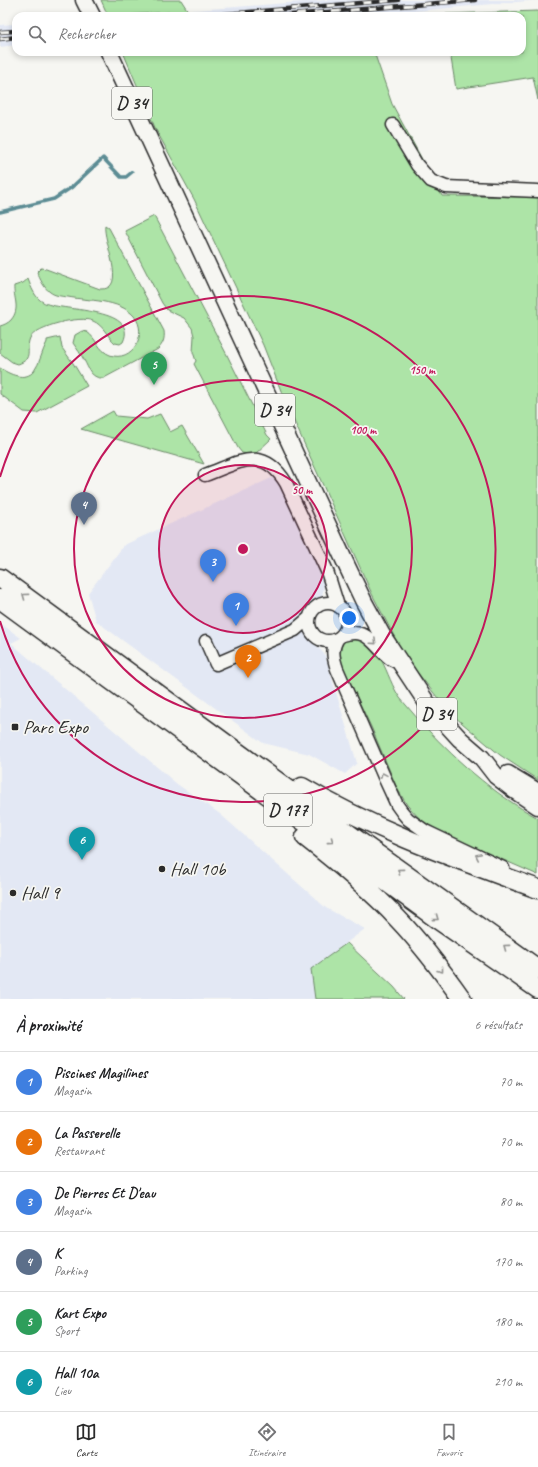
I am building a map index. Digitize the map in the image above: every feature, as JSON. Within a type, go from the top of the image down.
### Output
[{"type":"highway","name":"D 177","points":[[0,578],[44,621],[437,919],[538,989]]},
{"type":"highway","points":[[0,600],[44,621],[322,798],[389,832],[455,859],[538,889]]},
{"type":"highway","name":"D 177","points":[[44,621],[356,839],[538,969]]},
{"type":"highway","points":[[44,621],[348,872],[378,899],[414,936],[462,999]]},
{"type":"main road","points":[[84,0],[90,12]]},
{"type":"main road","name":"D 34","points":[[111,56],[368,609],[400,664],[427,703],[460,739],[482,758],[538,792]]},
{"type":"main road","name":"D 34","points":[[482,758],[496,776],[538,806]]},
{"type":"street","points":[[393,125],[417,165],[431,180],[446,187],[538,191]]},
{"type":"street","points":[[205,474],[250,459],[265,462],[274,467],[286,483],[327,572],[338,606],[345,614],[347,620],[345,630],[333,651],[333,658],[385,779],[397,805],[402,812],[408,819],[425,832],[538,885]]},
{"type":"street","points":[[206,641],[216,664],[295,630],[306,622],[312,611],[322,603],[330,583]]},
{"type":"street","points":[[322,603],[330,603],[338,606]]},
{"type":"street","points":[[309,618],[308,623],[312,632],[315,636],[324,641],[353,633],[368,637],[376,643],[388,657],[400,664]]},
{"type":"street","points":[[295,630],[312,632]]},
{"type":"shaded area","points":[[326,0],[538,0],[405,12],[172,12]]},
{"type":"shaded area","points":[[12,24],[12,46],[0,47],[0,25]]},
{"type":"shaded area","points":[[276,476],[325,581],[322,597],[313,605],[304,620],[309,637],[325,655],[357,763],[345,774],[309,754],[263,743],[96,621],[88,593],[124,545]]},
{"type":"shaded area","points":[[0,623],[21,638],[11,643],[177,784],[220,814],[326,908],[365,929],[311,969],[315,999],[0,999]]},
{"type":"green space","points":[[101,0],[181,0],[188,11],[172,12],[106,12]]},
{"type":"green space","points":[[538,11],[538,100],[533,77],[456,89],[451,56],[526,56],[526,12],[507,12]]},
{"type":"green space","points":[[125,56],[375,56],[392,104],[442,196],[538,197],[538,780],[500,755],[449,712],[405,657],[372,594],[285,401],[263,345],[194,199],[156,130]]},
{"type":"green space","points":[[154,216],[267,435],[271,439],[254,455],[242,453],[238,448],[194,364],[196,361],[193,352],[194,336],[192,328],[184,318],[167,310],[162,303],[125,231]]},
{"type":"green space","points":[[105,225],[109,228],[164,331],[164,336],[158,349],[104,378],[100,378],[91,373],[73,343],[75,335],[82,331],[87,332],[106,353],[118,356],[125,355],[136,345],[139,338],[140,331],[134,316],[128,310],[120,306],[54,294],[46,288],[37,272],[41,268],[46,269],[100,289],[108,287],[113,282],[114,274],[105,232]]},
{"type":"green space","points":[[28,279],[32,289],[43,302],[51,305],[95,312],[109,316],[120,322],[125,330],[123,342],[120,344],[115,343],[100,325],[93,321],[79,319],[59,323],[41,329],[30,338],[28,356],[26,359],[18,364],[12,362],[0,353],[0,326],[11,320],[16,311],[14,286],[23,283]]},
{"type":"green space","points":[[60,337],[62,348],[87,386],[37,413],[24,412],[0,394],[0,368],[17,376],[26,376],[30,374],[34,371],[38,364],[47,340]]},
{"type":"green space","points":[[113,411],[116,416],[147,419],[160,414],[170,432],[182,426],[204,464],[81,429]]},
{"type":"green space","points":[[350,638],[361,641],[370,646],[377,653],[400,698],[431,733],[459,761],[505,798],[538,818],[538,875],[446,835],[421,820],[407,805],[397,788],[372,729],[340,661],[338,646],[343,640]]},
{"type":"green space","points":[[347,943],[394,987],[404,999],[315,999],[311,969]]},
{"type":"waterway","points":[[0,212],[54,199],[72,187],[103,158],[121,177],[126,177],[132,172]]},
{"type":"railway","points":[[250,12],[398,0]]},
{"type":"railway","points":[[327,12],[475,0]]},
{"type":"railway","points":[[0,32],[12,31]]},
{"type":"railway","points":[[0,39],[12,38]]},
{"type":"place","name":"Kart Expo","points":[[154,385]]},
{"type":"place","name":"K","points":[[84,525]]},
{"type":"place","name":"De Pierres Et D'eau","points":[[213,582]]},
{"type":"place","name":"Piscines Magilines","points":[[236,626]]},
{"type":"place","name":"La Passerelle","points":[[248,678]]},
{"type":"place","name":"Parc Expo","points":[[15,727]]},
{"type":"place","name":"Hall 10a","points":[[82,860]]},
{"type":"place","name":"Hall 10b","points":[[162,869]]},
{"type":"place","name":"Hall 9","points":[[13,893]]}]
